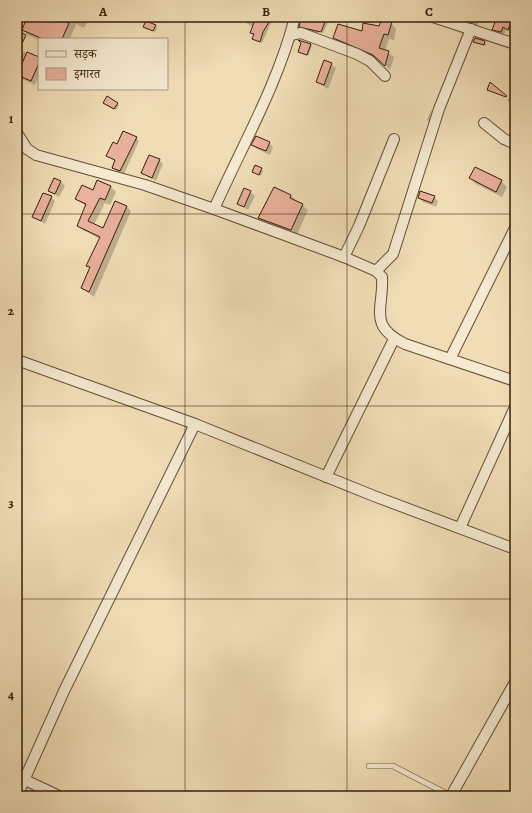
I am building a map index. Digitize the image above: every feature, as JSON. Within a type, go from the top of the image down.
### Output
[{"type":"street","points":[[214,209],[265,101],[290,35],[294,17]]},
{"type":"street","points":[[433,17],[515,44]]},
{"type":"street","points":[[376,271],[393,254],[439,109],[470,29]]},
{"type":"street","points":[[290,35],[301,33],[357,54],[370,61],[384,76]]},
{"type":"street","points":[[484,124],[504,139],[515,144]]},
{"type":"street","points":[[17,133],[27,149],[36,155],[145,185],[214,209],[376,271],[382,276],[379,308],[381,323],[387,334],[404,344],[515,381]]},
{"type":"street","points":[[344,258],[359,226],[394,139]]},
{"type":"street","points":[[450,359],[515,228]]},
{"type":"street","points":[[326,477],[394,339]]},
{"type":"street","points":[[17,360],[195,424],[326,477],[515,549]]},
{"type":"street","points":[[460,528],[515,407]]},
{"type":"street","points":[[17,796],[64,691],[195,424]]},
{"type":"street","points":[[451,796],[515,682]]},
{"type":"street","points":[[25,780],[59,796]]},
{"type":"lane","points":[[369,766],[393,766],[451,796]]},
{"type":"building","points":[[27,17],[55,17],[69,23],[62,38],[41,38],[22,30]]},
{"type":"building","points":[[256,17],[272,17],[263,32],[260,42],[252,39],[254,34],[250,33]]},
{"type":"building","points":[[301,17],[327,17],[321,32],[299,27]]},
{"type":"building","points":[[497,17],[511,22],[508,30],[503,27],[501,32],[492,30]]},
{"type":"building","points":[[382,19],[392,22],[388,35],[384,34],[379,48],[389,51],[385,66],[373,55],[333,38],[338,24],[362,31],[363,23],[379,26]]},
{"type":"building","points":[[146,21],[156,25],[153,31],[143,27]]},
{"type":"building","points":[[17,30],[26,35],[17,54]]},
{"type":"building","points":[[475,38],[485,41],[484,45],[473,42]]},
{"type":"building","points":[[298,40],[311,44],[307,55],[298,52],[301,43]]},
{"type":"building","points":[[27,52],[38,57],[38,65],[31,81],[17,75]]},
{"type":"building","points":[[324,60],[332,63],[324,85],[316,82]]},
{"type":"building","points":[[490,82],[507,96],[506,97],[487,90]]},
{"type":"building","points":[[107,96],[118,103],[114,109],[103,103]]},
{"type":"building","points":[[123,131],[137,137],[120,171],[112,168],[115,160],[106,156],[113,142],[117,144]]},
{"type":"building","points":[[256,136],[270,142],[266,151],[251,145]]},
{"type":"building","points":[[149,155],[160,159],[152,178],[141,173]]},
{"type":"building","points":[[255,165],[262,168],[259,175],[252,172]]},
{"type":"building","points":[[475,167],[502,180],[496,192],[469,178]]},
{"type":"building","points":[[54,178],[61,181],[55,194],[48,191]]},
{"type":"building","points":[[97,180],[111,186],[105,200],[100,198],[88,221],[103,228],[115,201],[127,206],[89,292],[81,288],[90,267],[86,266],[100,237],[77,226],[86,204],[75,199],[82,185],[93,190]]},
{"type":"building","points":[[274,187],[291,195],[290,198],[303,204],[291,230],[258,218]]},
{"type":"building","points":[[244,188],[251,191],[244,207],[237,204]]},
{"type":"building","points":[[420,191],[435,196],[432,203],[418,198]]},
{"type":"building","points":[[43,193],[52,196],[41,221],[32,217]]}]
